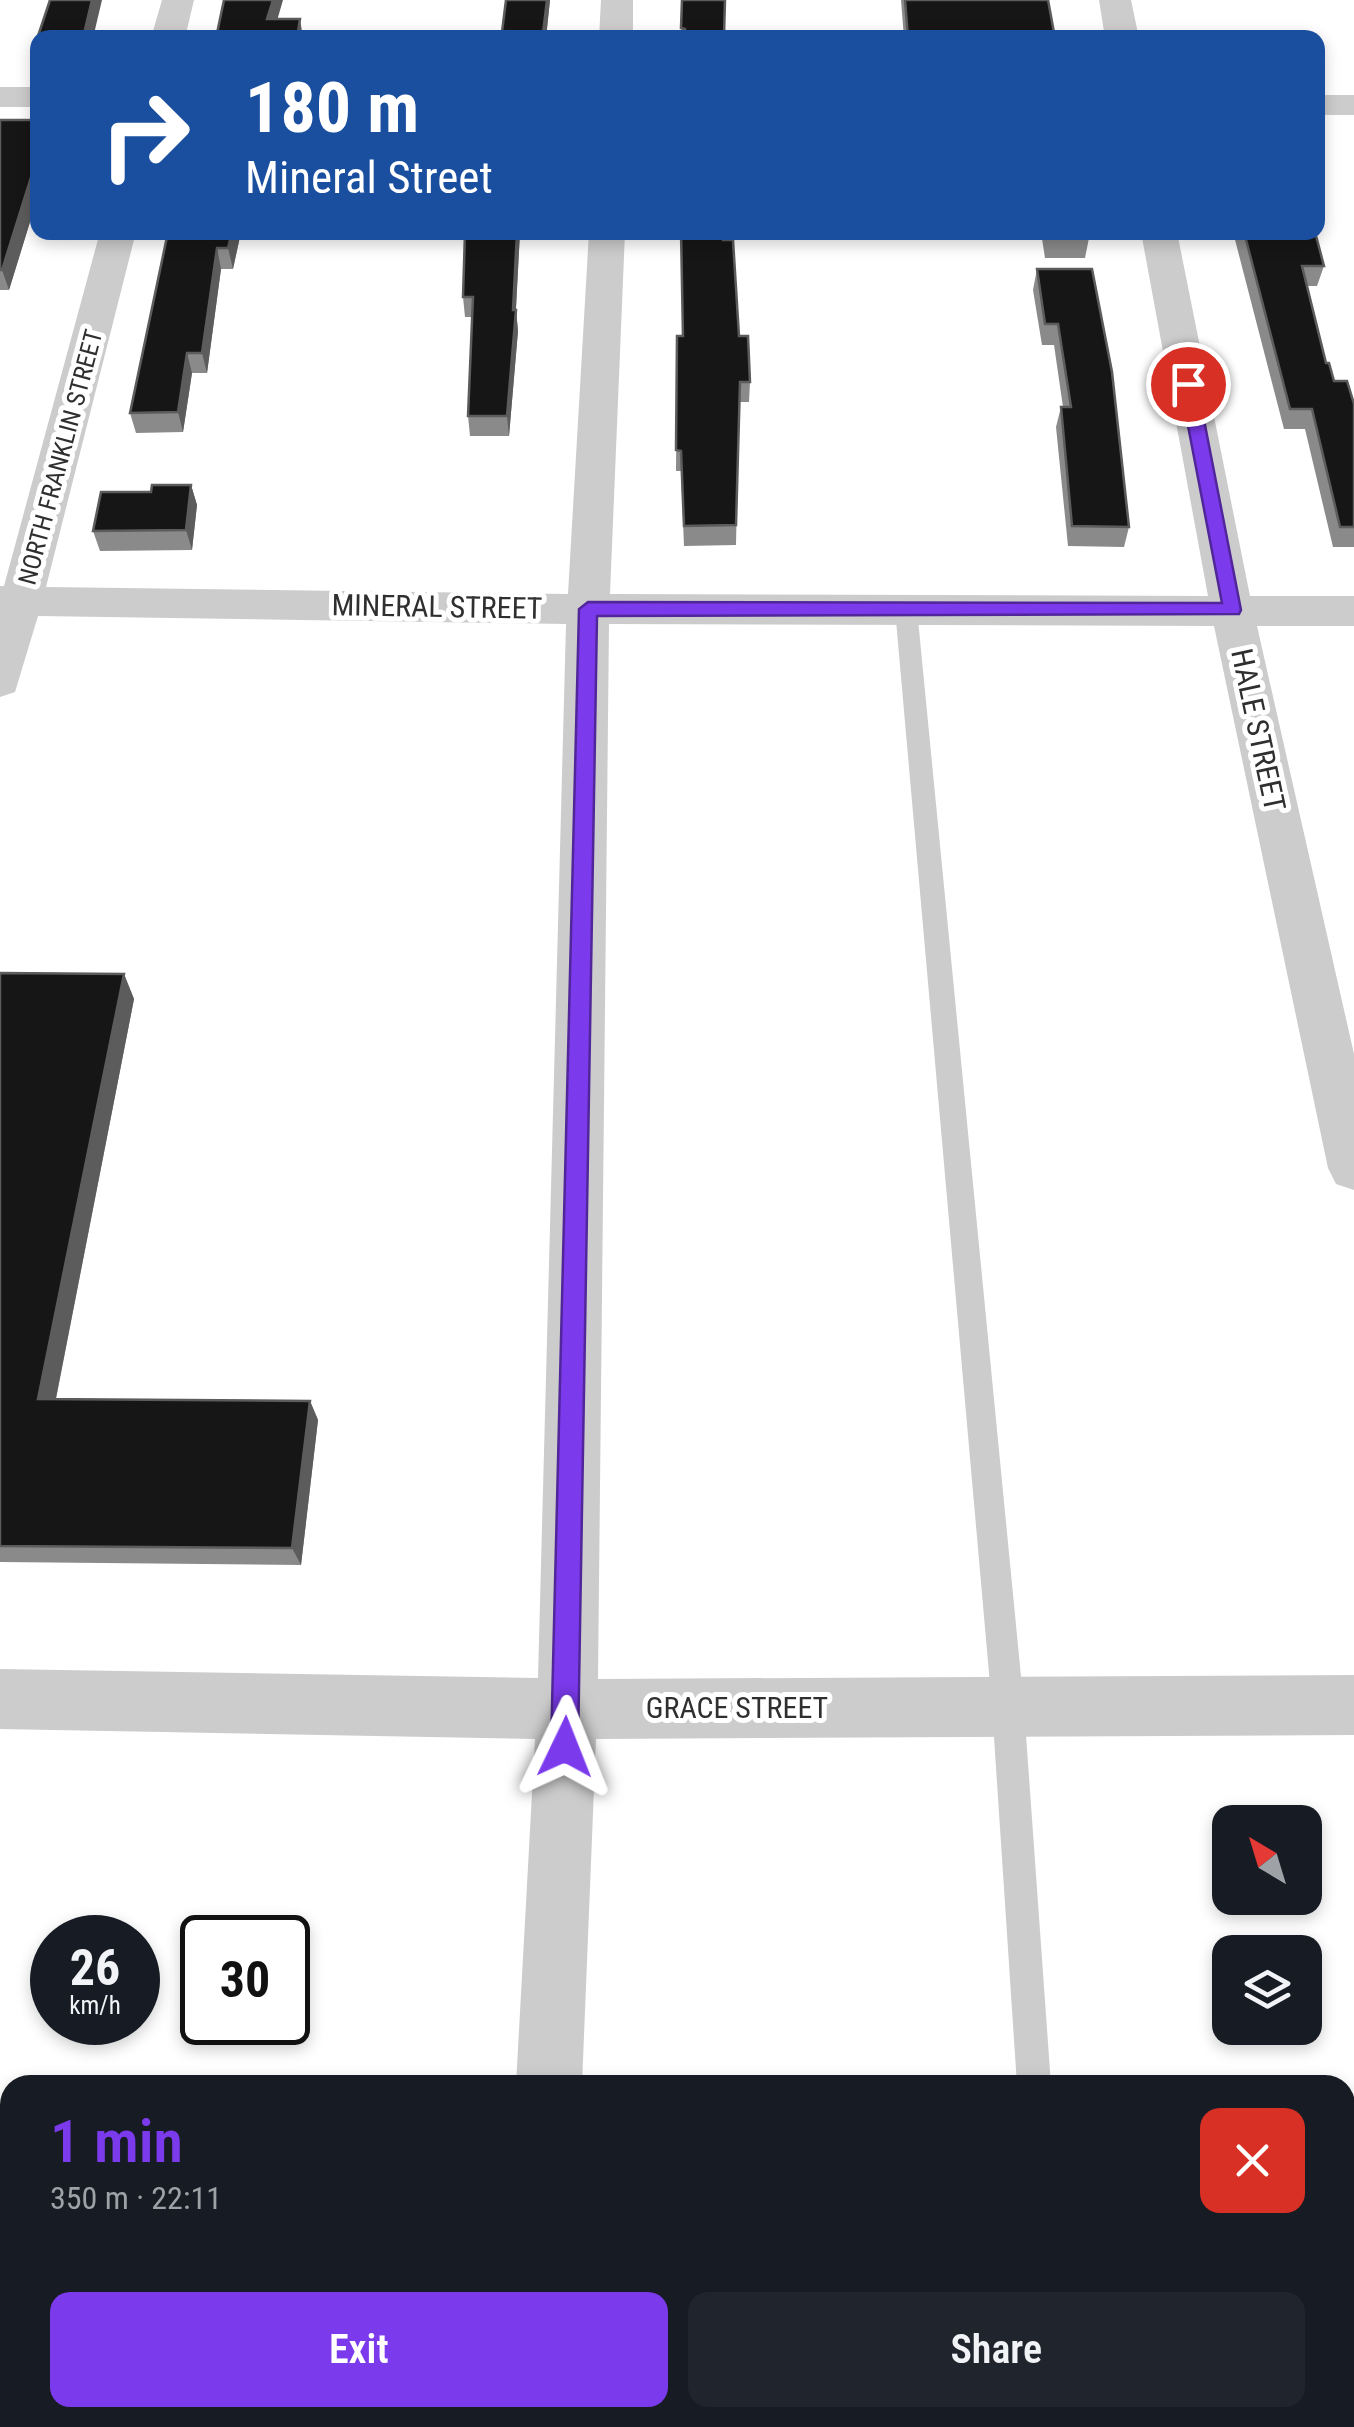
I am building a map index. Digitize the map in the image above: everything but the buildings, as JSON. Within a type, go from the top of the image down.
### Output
[{"type":"street","points":[[170,30],[178,0]]},
{"type":"street","points":[[616,30],[617,0]]},
{"type":"street","points":[[1115,0],[1121,30]]},
{"type":"street","points":[[0,97],[30,98]]},
{"type":"street","points":[[1325,105],[1354,105]]},
{"type":"street","name":"NORTH FRANKLIN STREET","points":[[0,681],[11,602],[116,240]]},
{"type":"street","points":[[549,2075],[566,1709],[588,609],[607,240]]},
{"type":"street","name":"HALE STREET","points":[[1161,240],[1232,610],[1354,1168]]},
{"type":"street","name":"MINERAL STREET","points":[[11,602],[588,609],[1354,611]]},
{"type":"street","name":"GRACE STREET","points":[[0,1699],[566,1709],[1354,1706]]},
{"type":"lane","points":[[906,610],[1008,1707],[1033,2075]]},
{"type":"route","points":[[565,1747],[588,609],[1232,610],[1188,384]]}]
